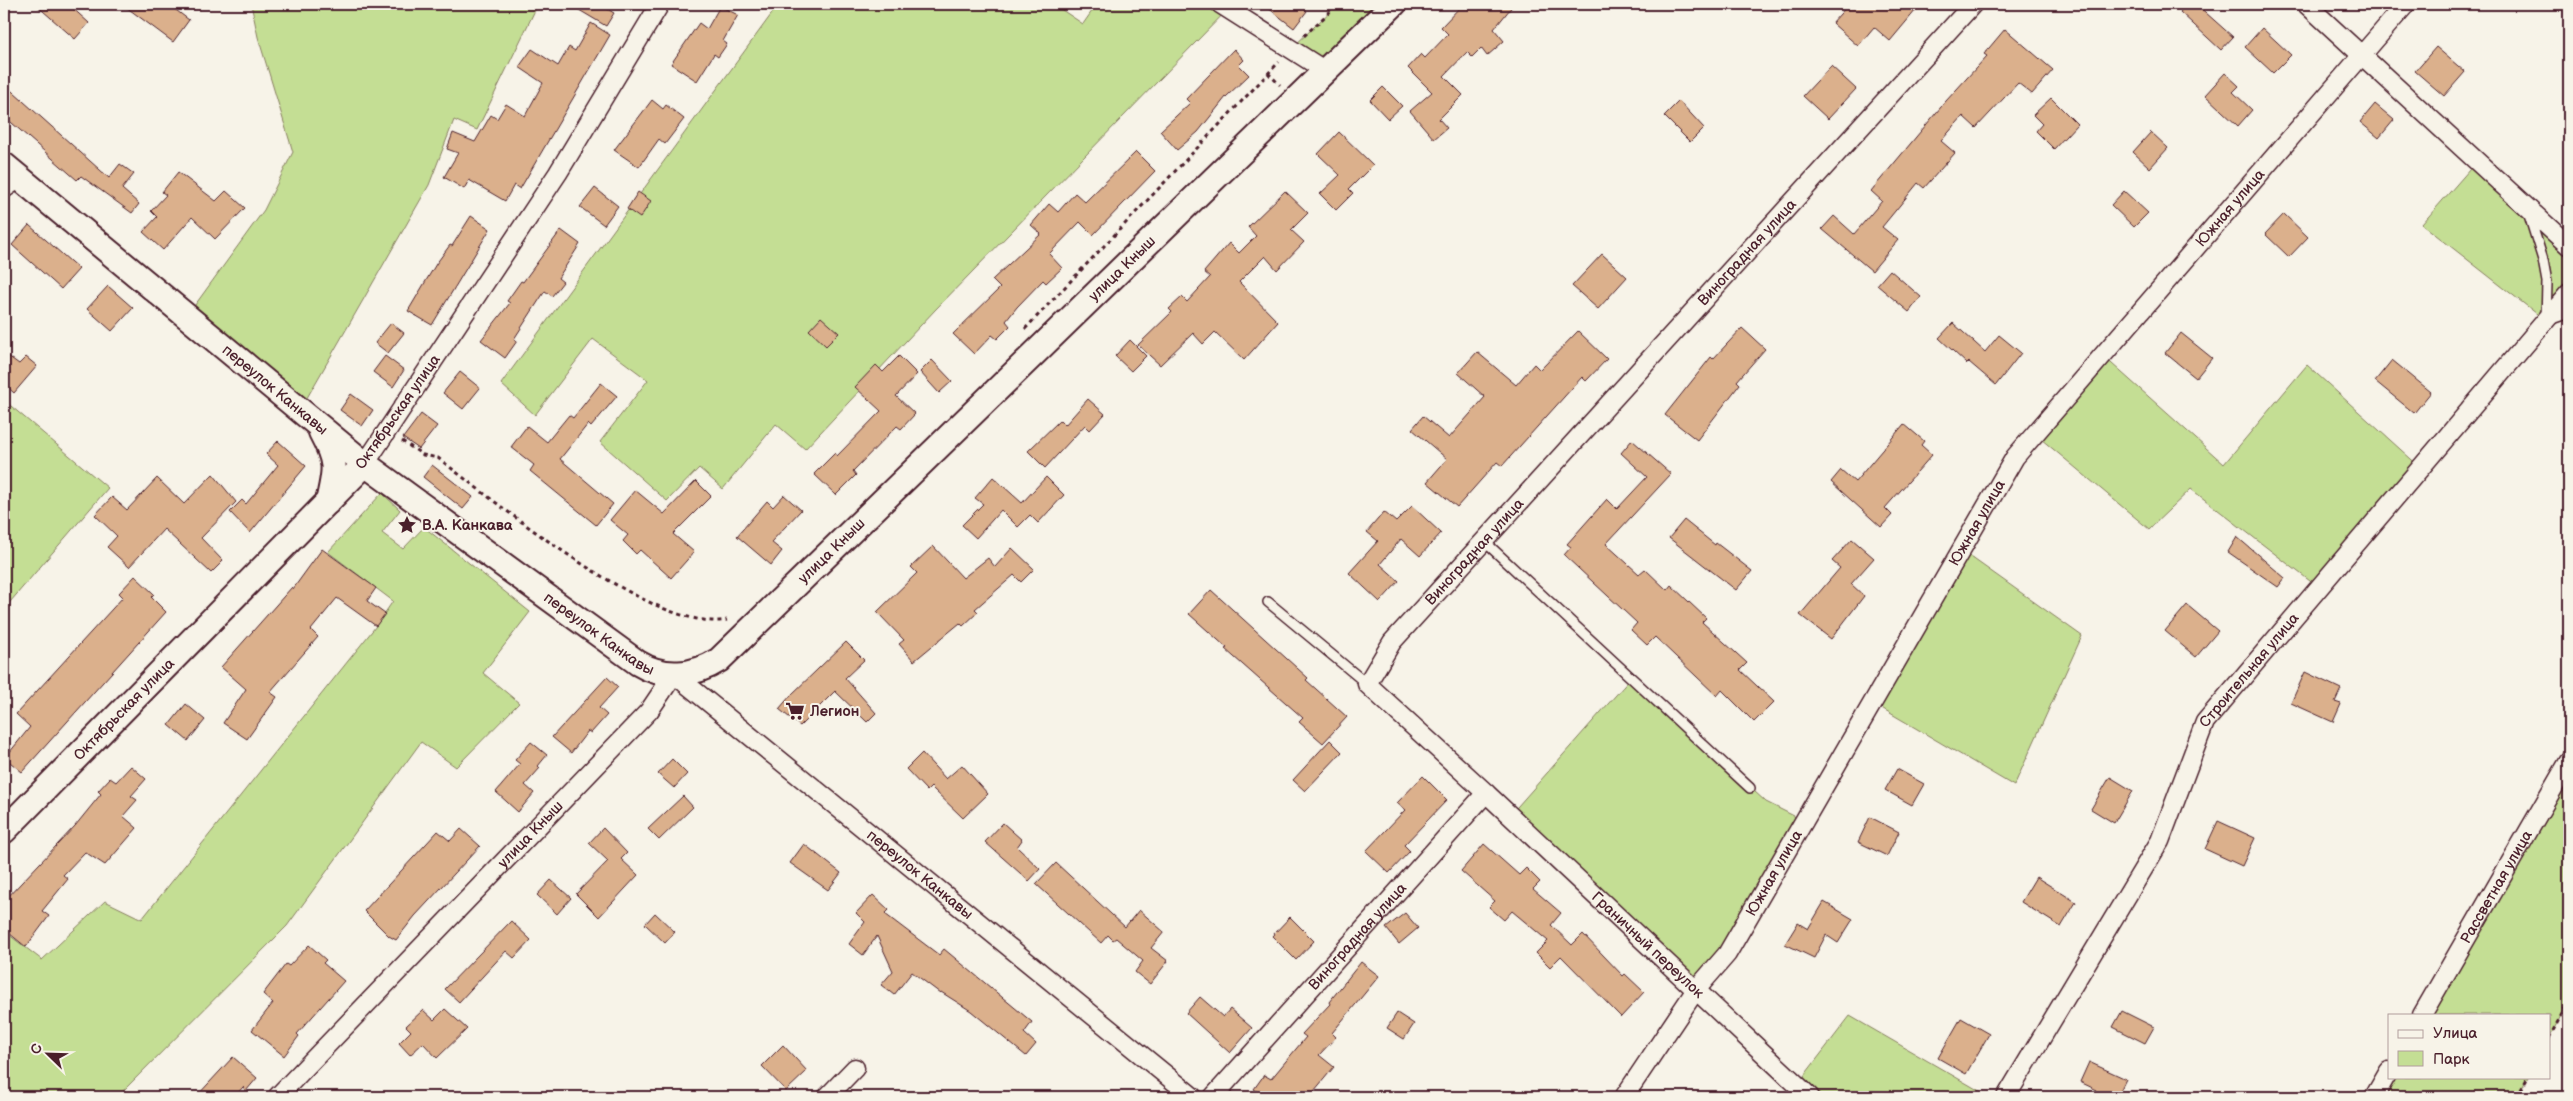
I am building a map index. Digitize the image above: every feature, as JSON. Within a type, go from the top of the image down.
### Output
[{"type":"street","name":"Октябрьская улица","points":[[4,830],[365,464],[558,173],[660,4]]},
{"type":"street","points":[[1220,4],[1324,70]]},
{"type":"street","name":"улица Кныш","points":[[276,1097],[649,711],[674,674],[696,672],[720,660],[1324,70],[1394,4]]},
{"type":"street","name":"Виноградная улица","points":[[1367,684],[1392,642],[1973,4]]},
{"type":"street","points":[[2306,4],[2569,246]]},
{"type":"street","name":"Южная улица","points":[[1624,1097],[1695,992],[1727,954],[2016,457],[2360,54],[2406,4]]},
{"type":"street","name":"переулок Канкавы","points":[[10,177],[365,464],[638,663],[654,672],[674,674],[1193,1097]]},
{"type":"street","name":"Строительная улица","points":[[2006,1097],[2160,841],[2205,722],[2569,293]]},
{"type":"street","points":[[316,423],[333,455],[335,473],[328,502]]},
{"type":"street","points":[[328,502],[349,491],[373,484],[403,490]]},
{"type":"street","points":[[1367,684],[1486,793]]},
{"type":"street","name":"Рассветная улица","points":[[2423,1014],[2569,761]]},
{"type":"street","name":"Виноградная улица","points":[[1213,1097],[1486,793]]},
{"type":"street","name":"Граничный переулок","points":[[1486,793],[1695,992],[1810,1097]]},
{"type":"street","points":[[827,1097],[855,1068]]},
{"type":"street","points":[[2374,1097],[2388,1073]]},
{"type":"lane","points":[[2526,207],[2543,260],[2547,282],[2546,321],[2569,313]]},
{"type":"lane","points":[[1484,541],[1750,788]]},
{"type":"lane","points":[[1268,602],[1367,684]]},
{"type":"path","points":[[1022,333],[1291,49],[1338,4]]},
{"type":"path","points":[[387,432],[423,456],[438,458],[544,538],[624,590],[685,617],[712,622],[727,621],[734,614]]},
{"type":"path","points":[[2550,1036],[2569,1001]]},
{"type":"path","points":[[2517,1097],[2527,1078]]},
{"type":"green space","points":[[251,4],[538,4],[477,130],[454,120],[429,185],[300,410],[187,316],[264,210],[293,152],[258,37]]},
{"type":"green space","points":[[779,4],[1053,4],[1083,24],[1097,4],[1233,4],[935,310],[805,449],[776,424],[723,489],[699,468],[667,501],[600,442],[648,380],[593,339],[535,415],[501,384]]},
{"type":"green space","points":[[1338,4],[1394,4],[1324,70],[1291,49]]},
{"type":"green space","points":[[2477,161],[2569,246],[2569,313],[2546,321],[2422,224]]},
{"type":"green space","points":[[2102,355],[2224,464],[2307,365],[2421,468],[2319,588],[2191,489],[2149,529],[2035,434]]},
{"type":"green space","points":[[4,402],[108,488],[4,609]]},
{"type":"green space","points":[[382,493],[400,510],[382,533],[403,549],[424,527],[530,612],[483,673],[519,703],[456,767],[421,742],[287,926],[117,1097],[4,1097],[4,931],[42,960],[105,901],[142,919],[376,626],[393,601],[328,552]]},
{"type":"green space","points":[[1961,550],[2082,636],[2014,786],[1873,703]]},
{"type":"green space","points":[[1631,678],[1766,802],[1804,821],[1695,991],[1510,815]]},
{"type":"green space","points":[[2569,761],[2569,1001],[2550,1036],[2550,1014],[2423,1014]]},
{"type":"green space","points":[[1850,1016],[1990,1097],[1810,1097],[1797,1085]]},
{"type":"green space","points":[[2388,1078],[2527,1078],[2517,1097],[2374,1097]]},
{"type":"building","points":[[35,4],[68,4],[89,23],[75,39]]},
{"type":"building","points":[[122,4],[168,4],[189,20],[173,42]]},
{"type":"building","points":[[569,4],[599,4],[614,13],[606,26]]},
{"type":"building","points":[[1263,4],[1297,4],[1307,11],[1294,28]]},
{"type":"building","points":[[1463,4],[1514,4],[1494,29],[1504,41],[1487,56],[1481,48],[1472,57],[1467,52],[1444,76],[1463,95],[1439,119],[1447,128],[1434,139],[1410,111],[1432,92],[1408,68],[1421,54],[1425,58],[1448,34],[1441,27]]},
{"type":"building","points":[[1849,4],[1921,4],[1890,41],[1874,27],[1858,46],[1832,23]]},
{"type":"building","points":[[2187,4],[2196,4],[2233,37],[2221,50],[2180,12]]},
{"type":"building","points":[[720,6],[738,15],[723,41],[727,44],[718,57],[714,54],[697,81],[671,64],[699,23],[707,29]]},
{"type":"building","points":[[591,23],[610,35],[520,189],[514,185],[505,201],[469,180],[464,189],[444,177],[458,153],[447,149],[453,133],[475,142],[491,115],[497,119],[506,104],[525,116],[543,83],[519,67],[532,49],[558,66],[569,47],[575,51]]},
{"type":"building","points":[[2262,28],[2291,55],[2273,73],[2245,47]]},
{"type":"building","points":[[2005,29],[2053,70],[2032,94],[2018,83],[1976,128],[1963,116],[1941,141],[1955,153],[1924,188],[1918,183],[1882,227],[1898,240],[1872,271],[1822,229],[1834,216],[1854,234],[1882,201],[1871,191],[1946,101],[1987,56],[1984,54]]},
{"type":"building","points":[[2436,47],[2465,72],[2444,96],[2415,71]]},
{"type":"building","points":[[1234,49],[1244,60],[1239,65],[1249,75],[1226,97],[1198,132],[1177,150],[1160,131],[1190,103],[1186,99]]},
{"type":"building","points":[[1831,66],[1856,89],[1828,119],[1803,96]]},
{"type":"building","points":[[2225,73],[2239,86],[2233,92],[2252,110],[2238,126],[2205,95]]},
{"type":"building","points":[[4,84],[109,178],[120,164],[134,174],[122,189],[139,204],[132,213],[81,176],[77,180],[4,116]]},
{"type":"building","points":[[1383,87],[1402,106],[1388,119],[1370,100]]},
{"type":"building","points":[[2051,98],[2077,124],[2054,149],[2036,131],[2042,124],[2033,115]]},
{"type":"building","points":[[652,100],[663,109],[666,105],[684,119],[665,144],[659,139],[639,167],[614,150]]},
{"type":"building","points":[[1679,101],[1704,128],[1690,142],[1664,116]]},
{"type":"building","points":[[2375,104],[2394,120],[2379,138],[2360,122]]},
{"type":"building","points":[[1339,132],[1373,165],[1349,189],[1353,193],[1336,210],[1320,194],[1340,175],[1318,154]]},
{"type":"building","points":[[2151,132],[2168,148],[2150,168],[2133,152]]},
{"type":"building","points":[[1136,152],[1155,171],[1093,235],[1080,222],[1049,254],[1062,268],[1046,283],[1043,280],[1017,307],[1006,321],[1010,326],[997,339],[992,335],[974,354],[953,334],[1000,288],[992,280],[1041,234],[1031,225],[1049,204],[1058,212],[1075,193],[1085,202]]},
{"type":"building","points":[[178,172],[216,201],[226,191],[245,208],[215,239],[192,217],[163,250],[143,232],[157,217],[151,211],[166,195],[162,192]]},
{"type":"building","points":[[595,188],[618,206],[604,225],[580,207]]},
{"type":"building","points":[[1285,191],[1308,213],[1291,230],[1304,242],[1277,270],[1265,256],[1239,282],[1278,322],[1244,360],[1215,332],[1203,344],[1193,333],[1160,365],[1138,345],[1172,312],[1169,309],[1182,297],[1187,302],[1210,277],[1204,272],[1229,243],[1239,253],[1256,236],[1248,227]]},
{"type":"building","points":[[2124,191],[2148,213],[2134,227],[2111,205]]},
{"type":"building","points":[[638,192],[651,201],[640,218],[627,209]]},
{"type":"building","points":[[2284,214],[2308,237],[2289,257],[2265,234]]},
{"type":"building","points":[[471,216],[490,229],[432,325],[408,311],[436,264],[450,245],[452,246]]},
{"type":"building","points":[[29,225],[79,269],[61,289],[12,245]]},
{"type":"building","points":[[561,230],[580,244],[558,278],[563,282],[552,296],[545,291],[514,339],[517,341],[505,358],[481,340],[510,303],[507,301],[521,281],[523,282]]},
{"type":"building","points":[[1602,254],[1627,277],[1598,309],[1572,286]]},
{"type":"building","points":[[1890,270],[1921,297],[1909,312],[1877,285]]},
{"type":"building","points":[[108,286],[133,308],[112,331],[87,309]]},
{"type":"building","points":[[821,317],[839,333],[826,346],[809,330]]},
{"type":"building","points":[[391,323],[404,333],[388,353],[375,343]]},
{"type":"building","points":[[1953,323],[1985,352],[1999,335],[2021,353],[1996,385],[1969,362],[1967,364],[1939,338]]},
{"type":"building","points":[[1742,328],[1765,349],[1737,381],[1740,384],[1697,440],[1665,415],[1711,357],[1713,359]]},
{"type":"building","points":[[1578,331],[1607,359],[1586,381],[1582,377],[1502,466],[1497,462],[1457,507],[1427,482],[1447,459],[1412,429],[1423,416],[1449,438],[1485,397],[1458,373],[1477,352],[1516,385],[1534,364],[1540,370]]},
{"type":"building","points":[[2181,333],[2212,358],[2196,378],[2165,353]]},
{"type":"building","points":[[1130,340],[1146,356],[1131,371],[1115,356]]},
{"type":"building","points":[[4,353],[19,364],[26,357],[37,366],[14,393],[4,384]]},
{"type":"building","points":[[385,356],[404,370],[393,387],[373,372]]},
{"type":"building","points":[[899,356],[917,374],[896,396],[915,414],[901,429],[897,426],[853,471],[856,475],[836,495],[814,474],[835,453],[837,456],[881,411],[855,387],[876,365],[883,372]]},
{"type":"building","points":[[932,360],[952,381],[939,393],[920,372]]},
{"type":"building","points":[[2392,360],[2431,392],[2414,413],[2375,381]]},
{"type":"building","points":[[460,372],[480,388],[463,409],[443,393]]},
{"type":"building","points":[[601,383],[617,396],[591,427],[588,424],[560,459],[613,504],[596,525],[530,471],[534,465],[511,447],[527,426],[547,442],[569,415],[573,418]]},
{"type":"building","points":[[351,394],[373,410],[362,426],[340,410]]},
{"type":"building","points":[[1088,399],[1105,414],[1090,430],[1085,425],[1045,468],[1028,451],[1060,420],[1065,425]]},
{"type":"building","points":[[421,414],[437,426],[419,449],[403,438]]},
{"type":"building","points":[[1904,424],[1924,441],[1921,445],[1932,455],[1885,508],[1892,515],[1881,527],[1831,482],[1841,470],[1855,482]]},
{"type":"building","points":[[1632,440],[1671,474],[1606,544],[1639,574],[1645,569],[1667,590],[1671,585],[1706,618],[1702,622],[1747,663],[1740,670],[1774,702],[1754,722],[1722,690],[1717,696],[1655,637],[1647,645],[1631,630],[1637,623],[1564,555],[1571,547],[1567,544],[1607,499],[1617,509],[1647,477],[1621,453]]},
{"type":"building","points":[[278,441],[306,466],[250,533],[230,512],[242,500],[246,504],[278,465],[266,454]]},
{"type":"building","points":[[432,465],[473,497],[463,509],[423,477]]},
{"type":"building","points":[[213,474],[236,502],[201,538],[223,561],[211,573],[164,529],[129,567],[107,547],[117,536],[95,515],[112,497],[127,510],[157,478],[184,504]]},
{"type":"building","points":[[993,477],[1022,503],[1046,477],[1064,495],[1038,523],[1030,515],[1018,527],[1001,510],[976,538],[962,525],[983,504],[975,498]]},
{"type":"building","points":[[696,481],[711,496],[673,534],[694,552],[671,578],[640,550],[636,554],[623,541],[628,535],[610,520],[635,490],[664,514]]},
{"type":"building","points":[[784,495],[801,510],[771,542],[782,551],[771,565],[737,536],[767,501],[773,507]]},
{"type":"building","points":[[1412,506],[1441,533],[1420,556],[1401,539],[1380,564],[1399,581],[1380,602],[1349,573],[1378,541],[1367,532],[1384,512],[1396,522]]},
{"type":"building","points":[[1684,520],[1752,571],[1736,590],[1669,538]]},
{"type":"building","points":[[2237,537],[2285,578],[2278,587],[2228,552]]},
{"type":"building","points":[[1852,539],[1874,558],[1851,584],[1864,596],[1831,639],[1800,615],[1840,568],[1832,561]]},
{"type":"building","points":[[933,546],[963,578],[988,558],[995,567],[1012,548],[1034,569],[1021,582],[1014,575],[975,609],[978,612],[963,626],[960,623],[914,661],[899,644],[904,640],[877,612],[917,573],[911,567]]},
{"type":"building","points":[[322,549],[376,588],[367,601],[385,614],[376,626],[337,598],[311,630],[318,637],[270,692],[277,697],[247,739],[223,723],[246,689],[221,667],[292,587],[293,589]]},
{"type":"building","points":[[135,576],[154,594],[151,597],[166,612],[22,772],[5,758],[30,727],[16,714],[123,597],[119,593]]},
{"type":"building","points":[[1211,590],[1308,678],[1306,680],[1347,717],[1323,743],[1299,722],[1303,718],[1225,649],[1227,648],[1189,614]]},
{"type":"building","points":[[2187,605],[2218,631],[2196,657],[2165,631]]},
{"type":"building","points":[[846,642],[864,660],[845,678],[876,713],[867,722],[835,691],[800,726],[779,709]]},
{"type":"building","points":[[2305,672],[2341,689],[2335,702],[2341,704],[2333,722],[2291,703]]},
{"type":"building","points":[[607,677],[618,687],[599,708],[607,715],[591,733],[588,731],[571,753],[552,737]]},
{"type":"building","points":[[186,704],[205,720],[188,741],[169,725]]},
{"type":"building","points":[[1330,740],[1342,752],[1305,791],[1293,780]]},
{"type":"building","points":[[531,742],[547,755],[538,766],[540,768],[525,785],[534,793],[518,812],[496,792],[520,764],[515,760]]},
{"type":"building","points":[[922,753],[946,779],[962,765],[988,794],[963,818],[931,787],[927,791],[906,769]]},
{"type":"building","points":[[672,759],[687,774],[674,788],[658,774]]},
{"type":"building","points":[[131,766],[146,779],[131,796],[137,800],[123,816],[137,828],[105,865],[85,852],[63,875],[68,879],[42,911],[49,916],[26,947],[4,929],[4,901],[75,826],[101,794],[98,791],[110,778],[116,782]]},
{"type":"building","points":[[1897,769],[1924,784],[1912,805],[1885,790]]},
{"type":"building","points":[[1423,776],[1447,800],[1404,845],[1410,851],[1389,873],[1366,851],[1405,810],[1397,803]]},
{"type":"building","points":[[2110,777],[2133,791],[2114,823],[2091,809]]},
{"type":"building","points":[[683,796],[693,807],[659,840],[648,829]]},
{"type":"building","points":[[1870,817],[1899,832],[1887,856],[1858,842]]},
{"type":"building","points":[[2218,821],[2255,838],[2242,866],[2205,849]]},
{"type":"building","points":[[1003,823],[1022,840],[1017,847],[1040,869],[1029,881],[985,842]]},
{"type":"building","points":[[603,828],[627,853],[621,859],[638,875],[599,917],[576,894],[608,861],[589,843]]},
{"type":"building","points":[[461,829],[480,846],[415,916],[396,940],[389,936],[364,911],[438,831],[450,841]]},
{"type":"building","points":[[804,844],[841,873],[828,890],[790,863]]},
{"type":"building","points":[[1484,844],[1519,875],[1526,868],[1540,882],[1533,889],[1561,913],[1551,925],[1572,945],[1583,934],[1623,976],[1625,974],[1644,992],[1621,1017],[1561,956],[1550,967],[1536,953],[1548,941],[1512,911],[1504,920],[1489,907],[1495,901],[1461,871]]},
{"type":"building","points":[[1056,863],[1125,927],[1139,910],[1164,932],[1151,948],[1168,961],[1150,984],[1135,972],[1143,961],[1116,938],[1113,940],[1108,935],[1101,943],[1036,884]]},
{"type":"building","points":[[2036,877],[2076,902],[2061,927],[2021,902]]},
{"type":"building","points":[[551,880],[571,898],[557,914],[537,895]]},
{"type":"building","points":[[873,895],[889,910],[885,914],[939,955],[944,949],[1032,1022],[1024,1033],[1036,1044],[1026,1056],[971,1011],[940,993],[912,972],[894,995],[881,985],[893,971],[877,936],[863,955],[849,944],[865,922],[856,913]]},
{"type":"building","points":[[1824,902],[1853,919],[1838,943],[1826,935],[1814,958],[1785,944],[1798,923],[1808,929]]},
{"type":"building","points":[[655,913],[675,932],[665,943],[645,924]]},
{"type":"building","points":[[1405,913],[1418,928],[1399,944],[1386,928]]},
{"type":"building","points":[[1290,917],[1314,941],[1296,960],[1272,936]]},
{"type":"building","points":[[511,921],[531,940],[514,958],[506,951],[459,1002],[445,989]]},
{"type":"building","points":[[309,945],[326,960],[323,963],[344,981],[297,1034],[299,1036],[284,1056],[252,1030],[273,1003],[263,994],[286,964],[289,966]]},
{"type":"building","points":[[1361,962],[1379,976],[1332,1033],[1336,1037],[1319,1055],[1334,1067],[1309,1097],[1299,1090],[1294,1097],[1265,1097],[1254,1089],[1264,1075],[1271,1079],[1306,1037],[1302,1034],[1330,1004],[1329,1002]]},
{"type":"building","points":[[1200,997],[1223,1017],[1230,1009],[1252,1028],[1230,1053],[1186,1013]]},
{"type":"building","points":[[445,1009],[467,1029],[437,1058],[423,1043],[410,1055],[399,1043],[411,1031],[406,1026],[423,1010],[434,1020]]},
{"type":"building","points":[[2122,1011],[2154,1027],[2145,1043],[2113,1027]]},
{"type":"building","points":[[1397,1013],[1414,1024],[1404,1039],[1387,1028]]},
{"type":"building","points":[[1961,1018],[1989,1034],[1966,1074],[1938,1058]]},
{"type":"building","points":[[783,1045],[807,1071],[786,1091],[762,1066]]},
{"type":"building","points":[[233,1057],[257,1078],[246,1091],[243,1087],[234,1097],[196,1097]]},
{"type":"building","points":[[2089,1062],[2126,1079],[2117,1097],[2094,1097],[2097,1090],[2080,1082]]},
{"type":"place","name":"В.А. Канкава","points":[[407,525]]},
{"type":"place","name":"Легион","points":[[795,711]]}]
